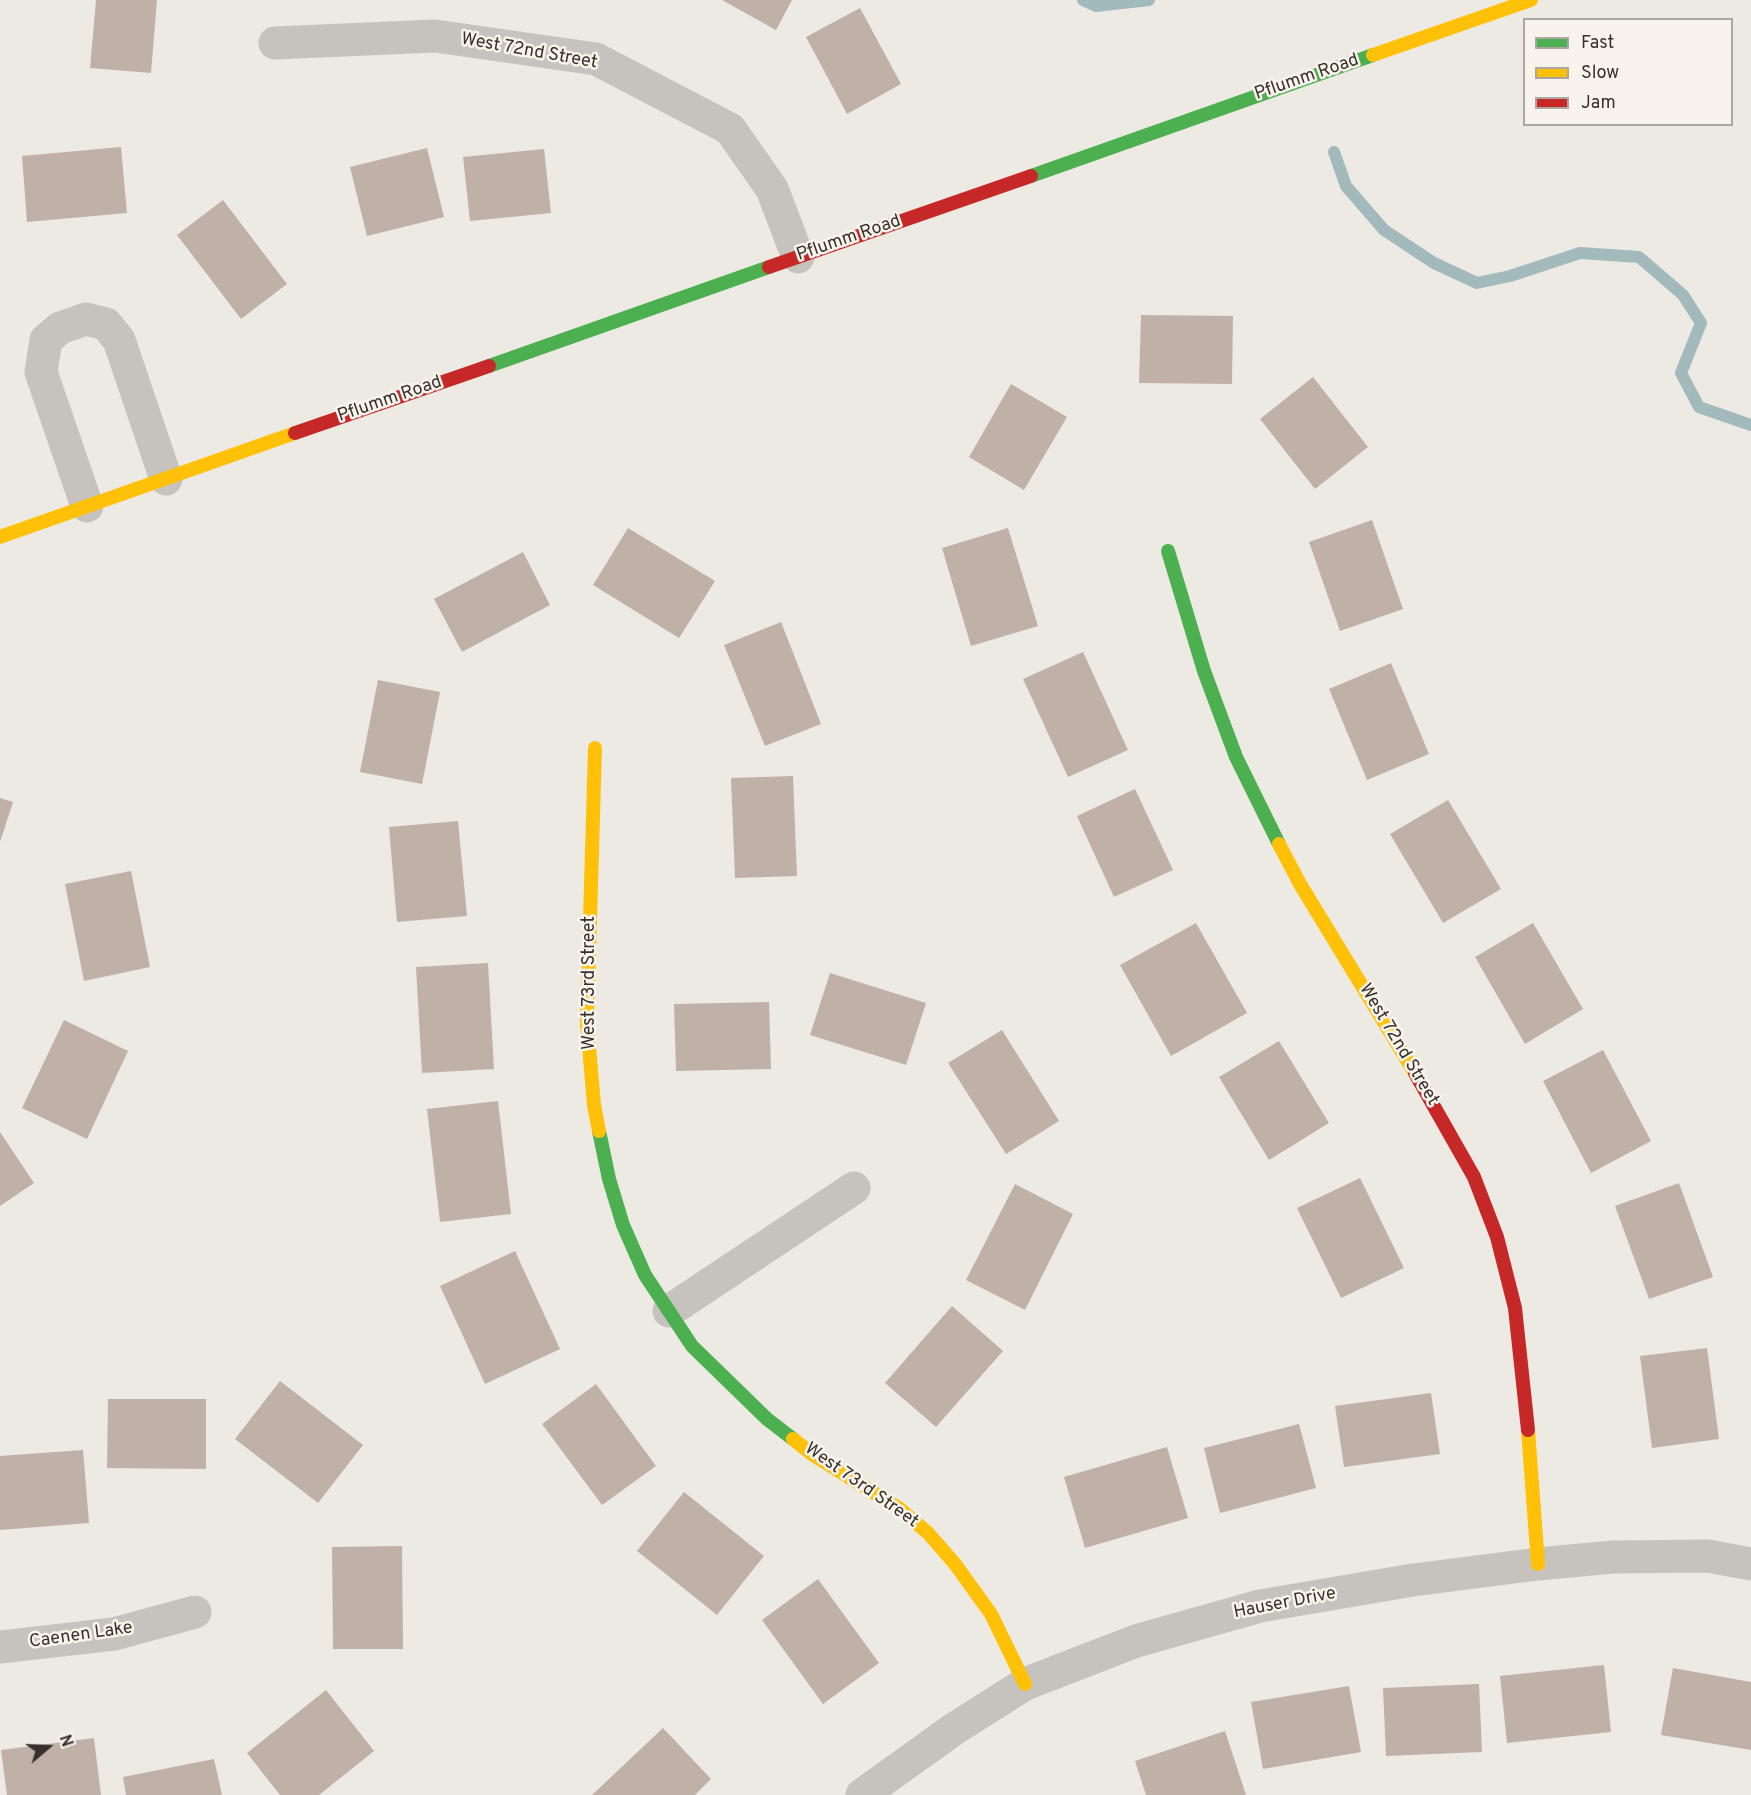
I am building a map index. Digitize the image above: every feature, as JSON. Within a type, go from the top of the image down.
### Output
[{"type":"street","name":"Pflumm Road","points":[[0,537],[1531,0]]},
{"type":"street","name":"West 72nd Street","points":[[275,43],[435,36],[596,59],[730,129],[772,189],[798,257]]},
{"type":"street","points":[[87,507],[41,372],[46,340],[60,328],[86,319],[106,324],[119,340],[166,479]]},
{"type":"street","name":"West 72nd Street","points":[[1168,551],[1204,671],[1236,757],[1261,811],[1300,884],[1442,1118],[1474,1177],[1497,1237],[1515,1308],[1526,1397],[1538,1564]]},
{"type":"street","name":"West 73rd Street","points":[[595,748],[587,1023],[594,1105],[609,1179],[623,1225],[645,1275],[692,1346],[767,1419],[812,1454],[900,1509],[928,1533],[955,1564],[991,1614],[1025,1684]]},
{"type":"street","points":[[669,1311],[854,1188]]},
{"type":"street","name":"Hauser Drive","points":[[862,1795],[954,1729],[1025,1684],[1136,1641],[1260,1606],[1413,1580],[1613,1557],[1708,1556],[1751,1564]]},
{"type":"street","name":"Caenen Lake","points":[[0,1647],[114,1634],[195,1612]]},
{"type":"building","points":[[96,0],[157,0],[151,73],[90,68]]},
{"type":"building","points":[[722,0],[792,0],[776,30]]},
{"type":"building","points":[[860,8],[901,84],[847,114],[806,37]]},
{"type":"building","points":[[121,147],[127,213],[27,222],[22,156]]},
{"type":"building","points":[[427,148],[444,217],[367,236],[350,167]]},
{"type":"building","points":[[544,149],[551,213],[470,221],[463,157]]},
{"type":"building","points":[[223,200],[287,284],[241,319],[177,235]]},
{"type":"building","points":[[1141,315],[1233,316],[1232,384],[1139,383]]},
{"type":"building","points":[[1313,377],[1368,447],[1315,489],[1260,419]]},
{"type":"building","points":[[1011,384],[1067,417],[1024,490],[969,457]]},
{"type":"building","points":[[1372,520],[1403,609],[1340,631],[1309,542]]},
{"type":"building","points":[[628,528],[715,581],[679,638],[593,585]]},
{"type":"building","points":[[1008,528],[1038,626],[971,646],[942,548]]},
{"type":"building","points":[[523,552],[550,605],[462,652],[434,599]]},
{"type":"building","points":[[781,622],[821,724],[765,746],[724,645]]},
{"type":"building","points":[[1083,652],[1128,750],[1068,777],[1023,679]]},
{"type":"building","points":[[1391,663],[1429,754],[1367,780],[1329,689]]},
{"type":"building","points":[[378,680],[440,692],[422,784],[360,772]]},
{"type":"building","points":[[793,776],[797,876],[735,878],[731,778]]},
{"type":"building","points":[[1135,789],[1173,870],[1114,897],[1077,816]]},
{"type":"building","points":[[0,798],[13,802],[0,842]]},
{"type":"building","points":[[1448,800],[1501,889],[1443,923],[1390,834]]},
{"type":"building","points":[[458,821],[467,916],[397,922],[389,827]]},
{"type":"building","points":[[131,871],[150,967],[84,981],[65,884]]},
{"type":"building","points":[[1196,923],[1247,1013],[1171,1056],[1120,965]]},
{"type":"building","points":[[1533,923],[1583,1009],[1525,1044],[1475,957]]},
{"type":"building","points":[[488,963],[494,1069],[422,1073],[416,967]]},
{"type":"building","points":[[830,973],[926,1003],[906,1065],[810,1035]]},
{"type":"building","points":[[769,1002],[771,1069],[676,1071],[674,1004]]},
{"type":"building","points":[[64,1020],[128,1051],[87,1139],[22,1108]]},
{"type":"building","points":[[1002,1030],[1059,1121],[1006,1154],[948,1063]]},
{"type":"building","points":[[1279,1041],[1329,1123],[1269,1160],[1219,1077]]},
{"type":"building","points":[[1603,1050],[1651,1141],[1591,1173],[1543,1081]]},
{"type":"building","points":[[498,1101],[511,1214],[440,1222],[427,1109]]},
{"type":"building","points":[[0,1132],[34,1183],[0,1206]]},
{"type":"building","points":[[1360,1178],[1404,1268],[1341,1298],[1297,1208]]},
{"type":"building","points":[[1679,1183],[1713,1277],[1649,1299],[1615,1206]]},
{"type":"building","points":[[1015,1184],[1073,1214],[1025,1310],[966,1280]]},
{"type":"building","points":[[515,1251],[560,1349],[485,1384],[440,1286]]},
{"type":"building","points":[[952,1306],[1003,1351],[936,1427],[885,1383]]},
{"type":"building","points":[[1707,1348],[1719,1439],[1652,1448],[1640,1356]]},
{"type":"building","points":[[280,1381],[363,1445],[318,1503],[235,1439]]},
{"type":"building","points":[[596,1384],[656,1466],[602,1505],[542,1424]]},
{"type":"building","points":[[1431,1393],[1440,1454],[1344,1467],[1335,1406]]},
{"type":"building","points":[[108,1399],[206,1399],[206,1469],[107,1468]]},
{"type":"building","points":[[1299,1424],[1316,1488],[1220,1513],[1204,1448]]},
{"type":"building","points":[[1167,1447],[1188,1518],[1085,1548],[1064,1477]]},
{"type":"building","points":[[83,1450],[89,1523],[0,1530],[0,1456]]},
{"type":"building","points":[[684,1492],[764,1556],[717,1615],[637,1551]]},
{"type":"building","points":[[402,1546],[403,1649],[333,1649],[332,1547]]},
{"type":"building","points":[[818,1579],[879,1663],[823,1704],[762,1620]]},
{"type":"building","points":[[1604,1665],[1611,1732],[1507,1743],[1500,1676]]},
{"type":"building","points":[[1673,1668],[1751,1682],[1751,1750],[1661,1735]]},
{"type":"building","points":[[1479,1684],[1482,1752],[1386,1756],[1383,1688]]},
{"type":"building","points":[[1349,1686],[1361,1752],[1263,1769],[1251,1702]]},
{"type":"building","points":[[326,1690],[374,1751],[319,1795],[280,1795],[247,1753]]},
{"type":"building","points":[[663,1728],[711,1779],[695,1795],[592,1795]]},
{"type":"building","points":[[1225,1731],[1246,1795],[1146,1795],[1135,1761]]},
{"type":"building","points":[[94,1738],[101,1795],[7,1795],[1,1750]]},
{"type":"building","points":[[214,1759],[222,1795],[126,1795],[123,1777]]},
{"type":"waterway","points":[[1083,0],[1096,6],[1149,0]]},
{"type":"waterway","points":[[1334,152],[1346,186],[1384,230],[1434,263],[1477,283],[1510,276],[1580,253],[1639,257],[1683,295],[1701,323],[1681,373],[1699,407],[1751,425]]},
{"type":"traffic: fast","points":[[1031,176],[1373,55]]},
{"type":"traffic: fast","points":[[489,366],[769,267]]},
{"type":"traffic: fast","points":[[1168,551],[1204,671],[1236,757],[1279,844]]},
{"type":"traffic: fast","points":[[599,1131],[609,1179],[623,1225],[645,1275],[692,1346],[767,1419],[793,1439]]},
{"type":"traffic: slow","points":[[1373,55],[1531,0]]},
{"type":"traffic: slow","points":[[0,537],[295,433]]},
{"type":"traffic: slow","points":[[595,748],[587,1023],[594,1105],[599,1131]]},
{"type":"traffic: slow","points":[[1279,844],[1300,884],[1415,1073]]},
{"type":"traffic: slow","points":[[1528,1430],[1538,1564]]},
{"type":"traffic: slow","points":[[793,1439],[812,1454],[900,1509],[928,1533],[955,1564],[991,1614],[1025,1684]]},
{"type":"traffic: jam","points":[[769,267],[1031,176]]},
{"type":"traffic: jam","points":[[295,433],[489,366]]},
{"type":"traffic: jam","points":[[1415,1073],[1474,1177],[1497,1237],[1515,1308],[1528,1430]]}]
